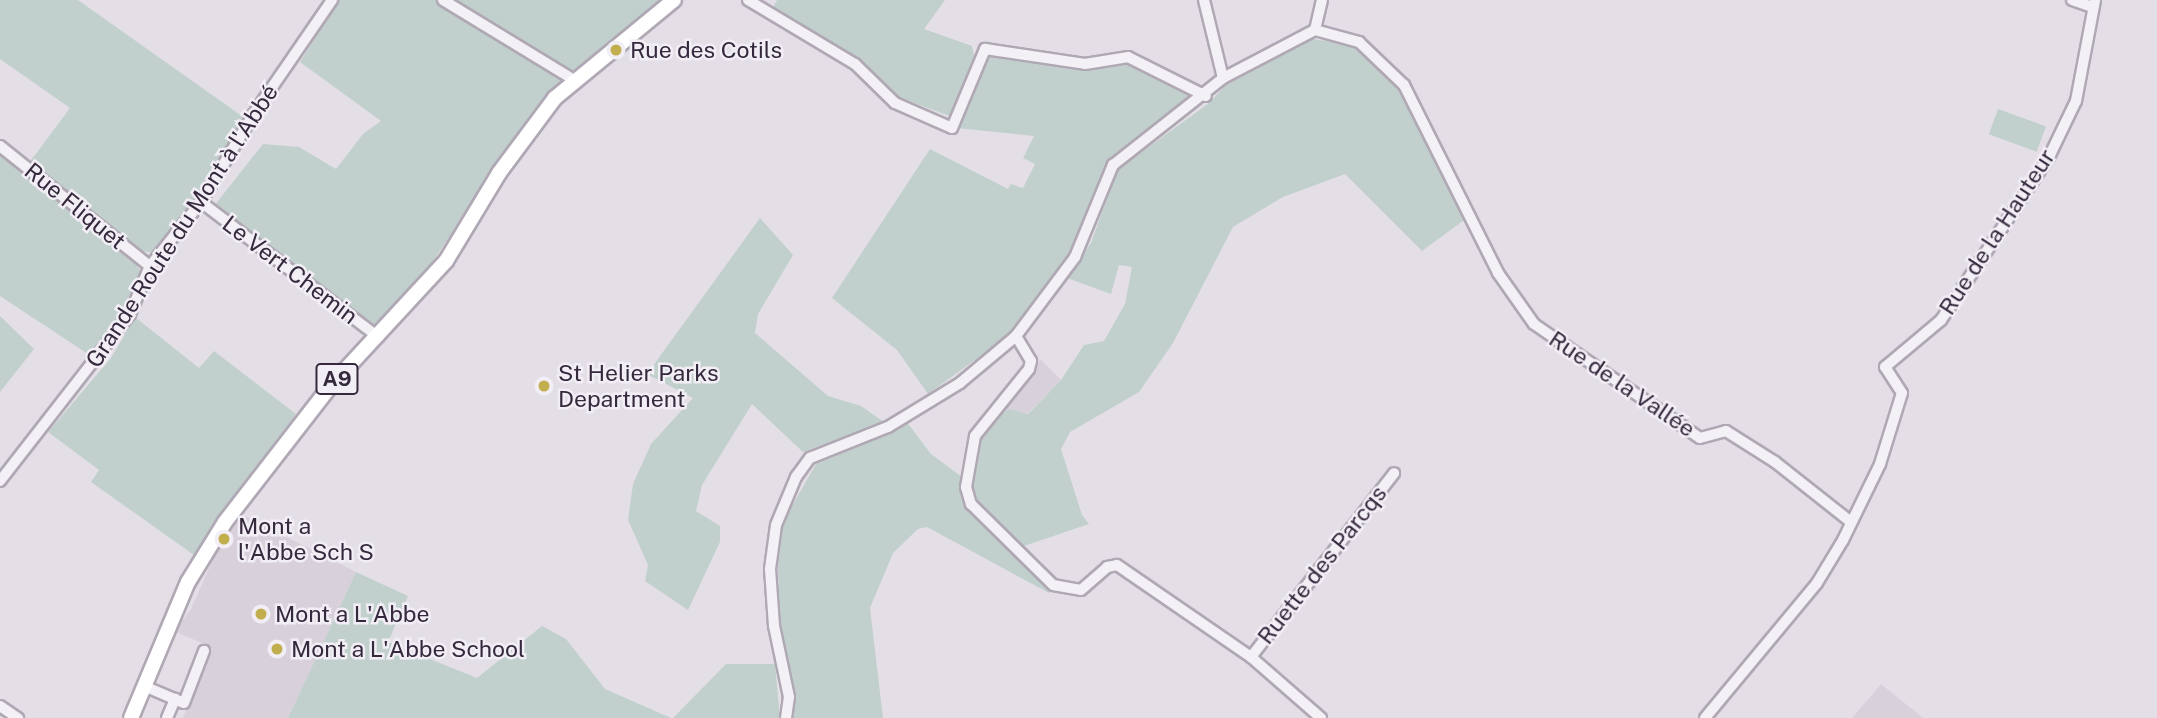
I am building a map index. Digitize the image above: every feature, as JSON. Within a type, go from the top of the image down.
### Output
[{"type":"main road","name":"A9","points":[[131,718],[188,582],[225,522],[333,383],[446,261],[499,173],[535,123],[574,80],[674,0]]},
{"type":"street","name":"Grande Route du Mont à l'Abbé","points":[[0,481],[130,314],[150,266],[201,202],[253,115],[332,0]]},
{"type":"street","points":[[443,0],[574,80]]},
{"type":"street","points":[[748,0],[855,64],[895,103],[952,128],[985,49],[1086,64],[1128,57],[1206,96]]},
{"type":"street","points":[[1204,0],[1223,78]]},
{"type":"street","points":[[786,718],[789,697],[774,626],[770,569],[776,525],[796,477],[810,458],[888,427],[960,383],[1016,336],[1075,257],[1113,165],[1206,96],[1223,78],[1315,30],[1322,0]]},
{"type":"street","points":[[2072,0],[2093,3]]},
{"type":"street","name":"Rue de la Hauteur","points":[[1705,718],[1817,583],[1851,522],[1880,464],[1902,393],[1885,367],[1941,320],[2049,157],[2076,101],[2093,3]]},
{"type":"street","name":"Rue de la Vallée","points":[[1315,30],[1359,42],[1404,85],[1498,273],[1534,324],[1700,438],[1726,431],[1851,522]]},
{"type":"street","name":"Rue Fliquet","points":[[0,146],[150,266]]},
{"type":"street","name":"Le Vert Chemin","points":[[201,202],[378,337]]},
{"type":"street","points":[[1016,336],[1031,361],[1029,369],[975,436],[966,487],[971,504],[1029,556],[1053,586],[1081,590],[1107,567],[1117,565],[1251,657],[1321,718]]},
{"type":"street","name":"Ruette des Parcqs","points":[[1251,657],[1394,473]]},
{"type":"street","points":[[144,686],[184,703],[204,651]]},
{"type":"street","points":[[167,718],[175,699]]},
{"type":"street","points":[[0,706],[18,718]]},
{"type":"shaded area","points":[[0,0],[78,0],[246,119],[199,196],[153,253],[136,250],[29,163],[70,108],[0,59]]},
{"type":"shaded area","points":[[339,0],[664,0],[563,83],[525,126],[418,283],[377,327],[214,206],[263,144],[299,147],[336,169],[363,134],[381,121],[300,62]]},
{"type":"shaded area","points":[[777,0],[945,0],[924,29],[972,46],[974,56],[952,117],[890,94],[853,56],[771,11]]},
{"type":"shaded area","points":[[1313,39],[1357,46],[1400,88],[1467,218],[1422,251],[1345,174],[1283,197],[1233,227],[1173,343],[1139,392],[1070,432],[1061,449],[1082,515],[1089,524],[1024,546],[974,502],[970,488],[979,438],[995,417],[1010,409],[1028,414],[1061,380],[1084,345],[1104,341],[1125,304],[1132,267],[1119,265],[1111,294],[1067,278],[1091,243],[1117,170],[1209,103],[1226,85]]},
{"type":"shaded area","points":[[988,53],[1086,68],[1128,61],[1199,96],[1110,162],[1069,253],[1012,333],[928,394],[897,350],[832,298],[930,149],[1008,189],[1011,184],[1023,188],[1035,164],[1023,158],[1034,136],[957,128]]},
{"type":"shaded area","points":[[1998,109],[2046,126],[2037,152],[1989,134]]},
{"type":"shaded area","points":[[0,153],[133,259],[141,272],[97,360],[0,296]]},
{"type":"shaded area","points":[[760,218],[793,255],[758,314],[755,333],[828,396],[861,406],[884,422],[803,452],[752,404],[702,485],[696,511],[720,526],[720,542],[688,610],[645,581],[648,565],[628,520],[633,484],[651,444],[693,398],[647,374]]},
{"type":"shaded area","points":[[0,316],[34,349],[0,392]]},
{"type":"shaded area","points":[[135,317],[199,368],[214,351],[296,414],[194,555],[91,482],[99,470],[48,432],[111,358]]},
{"type":"shaded area","points":[[1040,359],[1061,380],[1027,414],[1010,409],[995,417]]},
{"type":"shaded area","points":[[906,421],[931,454],[962,477],[959,487],[967,508],[1050,587],[1049,593],[927,527],[918,529],[893,553],[870,608],[883,718],[792,718],[792,681],[779,618],[778,563],[784,520],[816,464],[872,441]]},
{"type":"shaded area","name":"Mont a L'Abbe","points":[[241,514],[356,572],[288,718],[183,718],[211,647],[174,631],[191,609],[213,559]]},
{"type":"shaded area","points":[[356,572],[408,596],[388,642],[477,678],[542,626],[566,639],[605,689],[671,718],[288,718]]},
{"type":"shaded area","points":[[726,664],[775,664],[780,718],[673,718]]},
{"type":"shaded area","points":[[1881,684],[1923,718],[1852,718]]},
{"type":"place","name":"Rue des Cotils","points":[[616,50]]},
{"type":"place","name":"St Helier Parks Department","points":[[544,386]]},
{"type":"place","name":"Mont a l'Abbe Sch S","points":[[224,539]]},
{"type":"place","name":"Mont a L'Abbe","points":[[261,614]]},
{"type":"place","name":"Mont a L'Abbe School","points":[[277,649]]}]
